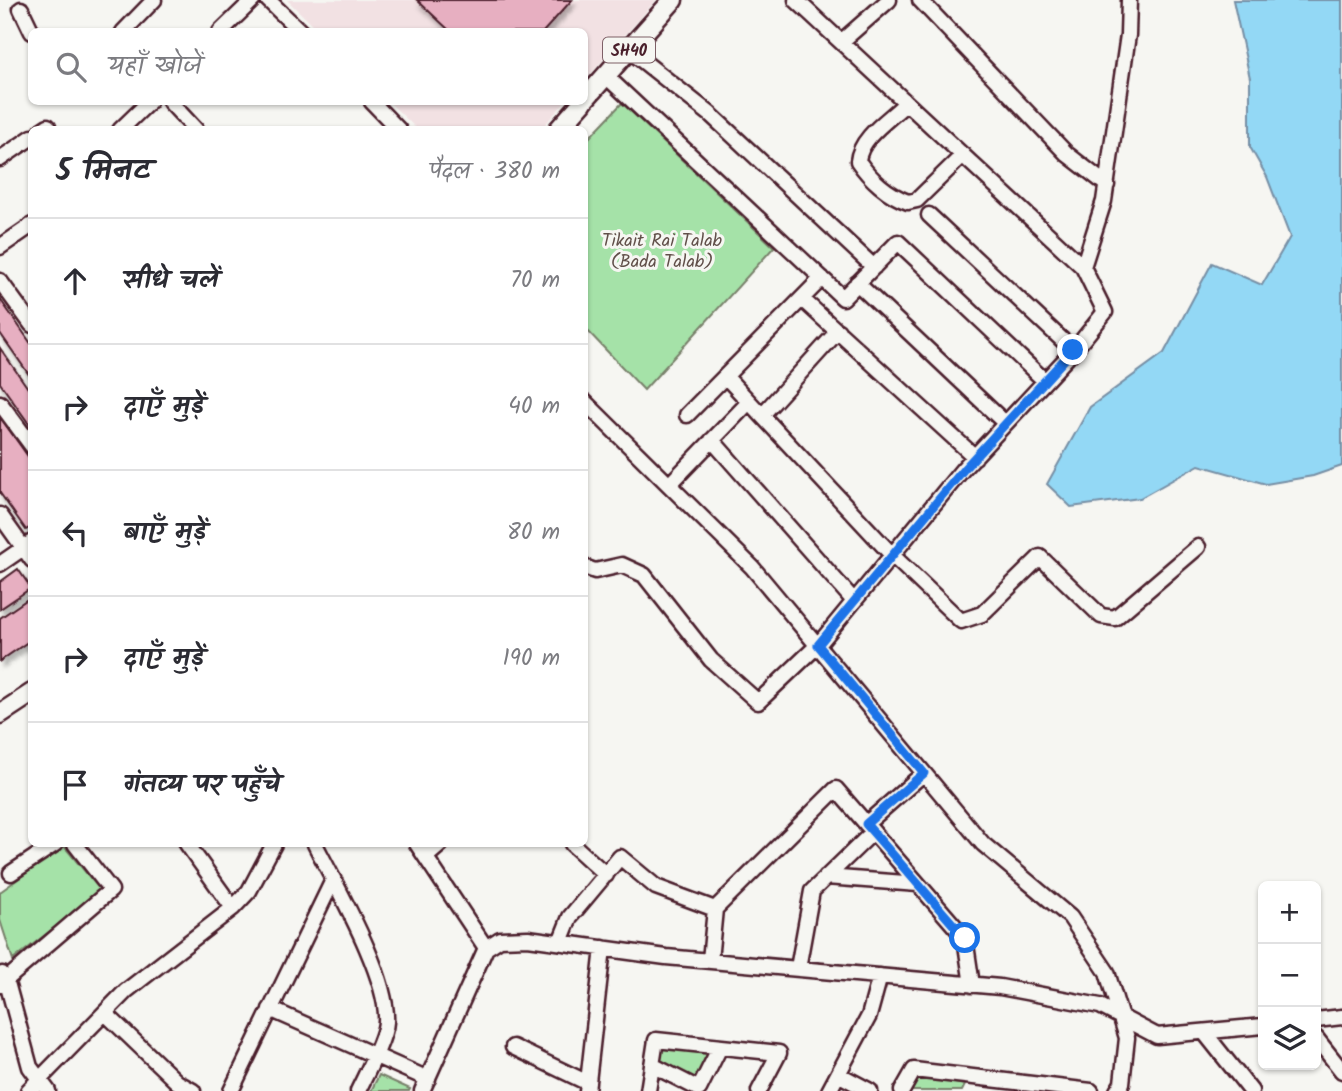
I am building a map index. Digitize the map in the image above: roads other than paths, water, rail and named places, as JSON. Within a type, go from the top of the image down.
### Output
[{"type":"main road","name":"SH40","points":[[588,96],[673,0]]},
{"type":"main road","name":"SH40","points":[[562,126],[580,105]]},
{"type":"main road","points":[[0,714],[28,696]]},
{"type":"street","points":[[127,28],[153,0]]},
{"type":"street","points":[[224,28],[253,0]]},
{"type":"street","points":[[268,0],[297,28]]},
{"type":"street","points":[[588,569],[595,572],[621,565],[644,575],[711,660],[758,702],[818,645],[975,457],[1105,312],[1083,267],[796,0]]},
{"type":"street","points":[[841,42],[889,0]]},
{"type":"street","points":[[920,0],[1067,154],[1107,185]]},
{"type":"street","points":[[1083,267],[1107,185],[1128,35],[1129,0]]},
{"type":"street","points":[[21,9],[30,28]]},
{"type":"street","points":[[629,50],[710,114],[874,267]]},
{"type":"street","points":[[606,76],[843,298],[898,242],[1045,381]]},
{"type":"street","points":[[906,103],[865,142],[859,152],[858,161],[881,186],[899,200],[917,200],[963,155]]},
{"type":"street","points":[[124,126],[146,105]]},
{"type":"street","points":[[173,105],[192,126]]},
{"type":"street","points":[[375,105],[395,126]]},
{"type":"street","points":[[0,159],[28,140]]},
{"type":"street","points":[[929,215],[1073,350]]},
{"type":"street","points":[[0,247],[28,228]]},
{"type":"street","points":[[687,415],[822,278]]},
{"type":"street","points":[[0,281],[28,320]]},
{"type":"street","points":[[857,283],[1005,423]]},
{"type":"street","points":[[802,299],[975,457]]},
{"type":"street","points":[[762,415],[838,331]]},
{"type":"street","points":[[726,377],[892,555],[961,621],[982,614],[1040,556],[1101,616],[1115,618],[1198,547]]},
{"type":"street","points":[[669,485],[749,402]]},
{"type":"street","points":[[0,403],[28,441]]},
{"type":"street","points":[[588,405],[752,567],[983,844],[1070,916],[1107,972],[1126,1038],[1122,1083],[1117,1091]]},
{"type":"street","points":[[712,440],[854,601]]},
{"type":"street","points":[[0,515],[28,549]]},
{"type":"street","points":[[0,564],[28,550]]},
{"type":"street","points":[[798,968],[812,891],[924,773]]},
{"type":"street","points":[[710,960],[715,909],[836,789],[965,938],[972,985]]},
{"type":"street","points":[[11,873],[50,847]]},
{"type":"street","points":[[43,1085],[30,1067],[2,979],[111,890],[77,847]]},
{"type":"street","points":[[189,847],[233,908]]},
{"type":"street","points":[[28,1091],[43,1085],[126,991],[233,908],[249,891],[272,847]]},
{"type":"street","points":[[316,847],[366,947],[383,994],[386,1023],[358,1091]]},
{"type":"street","points":[[419,847],[486,948]]},
{"type":"street","points":[[426,857],[438,847]]},
{"type":"street","points":[[575,847],[606,875]]},
{"type":"street","points":[[560,942],[570,917],[620,857],[656,887],[715,909]]},
{"type":"street","points":[[826,877],[918,884]]},
{"type":"street","points":[[231,1091],[333,880]]},
{"type":"street","points":[[270,1009],[374,1056],[425,1085],[486,948],[500,939],[528,938],[710,960],[972,985],[1070,999],[1100,1006],[1157,1035],[1258,1027]]},
{"type":"street","points":[[513,1048],[587,1087],[603,948]]},
{"type":"street","points":[[829,1091],[869,1016],[880,976]]},
{"type":"street","points":[[104,1013],[177,1082],[192,1091]]},
{"type":"street","points":[[1321,1019],[1342,1017]]},
{"type":"street","points":[[1204,1032],[1251,1091]]},
{"type":"street","points":[[648,1091],[656,1040],[779,1053],[759,1091]]},
{"type":"street","points":[[1321,1044],[1342,1070]]},
{"type":"street","points":[[652,1065],[699,1088],[720,1047]]},
{"type":"street","points":[[902,1091],[914,1070],[977,1077],[1037,1088],[1091,1091]]},
{"type":"street","points":[[838,1074],[870,1091]]},
{"type":"street","points":[[970,1091],[977,1077]]},
{"type":"water","points":[[1233,0],[1342,0],[1342,466],[1313,476],[1266,484],[1199,465],[1140,498],[1071,507],[1047,484],[1090,407],[1164,353],[1212,263],[1262,285],[1290,237],[1267,177],[1250,147],[1250,78]]},
{"type":"park label","name":"Tikait Rai Talab (Bada Talab)","points":[[662,250]]}]
